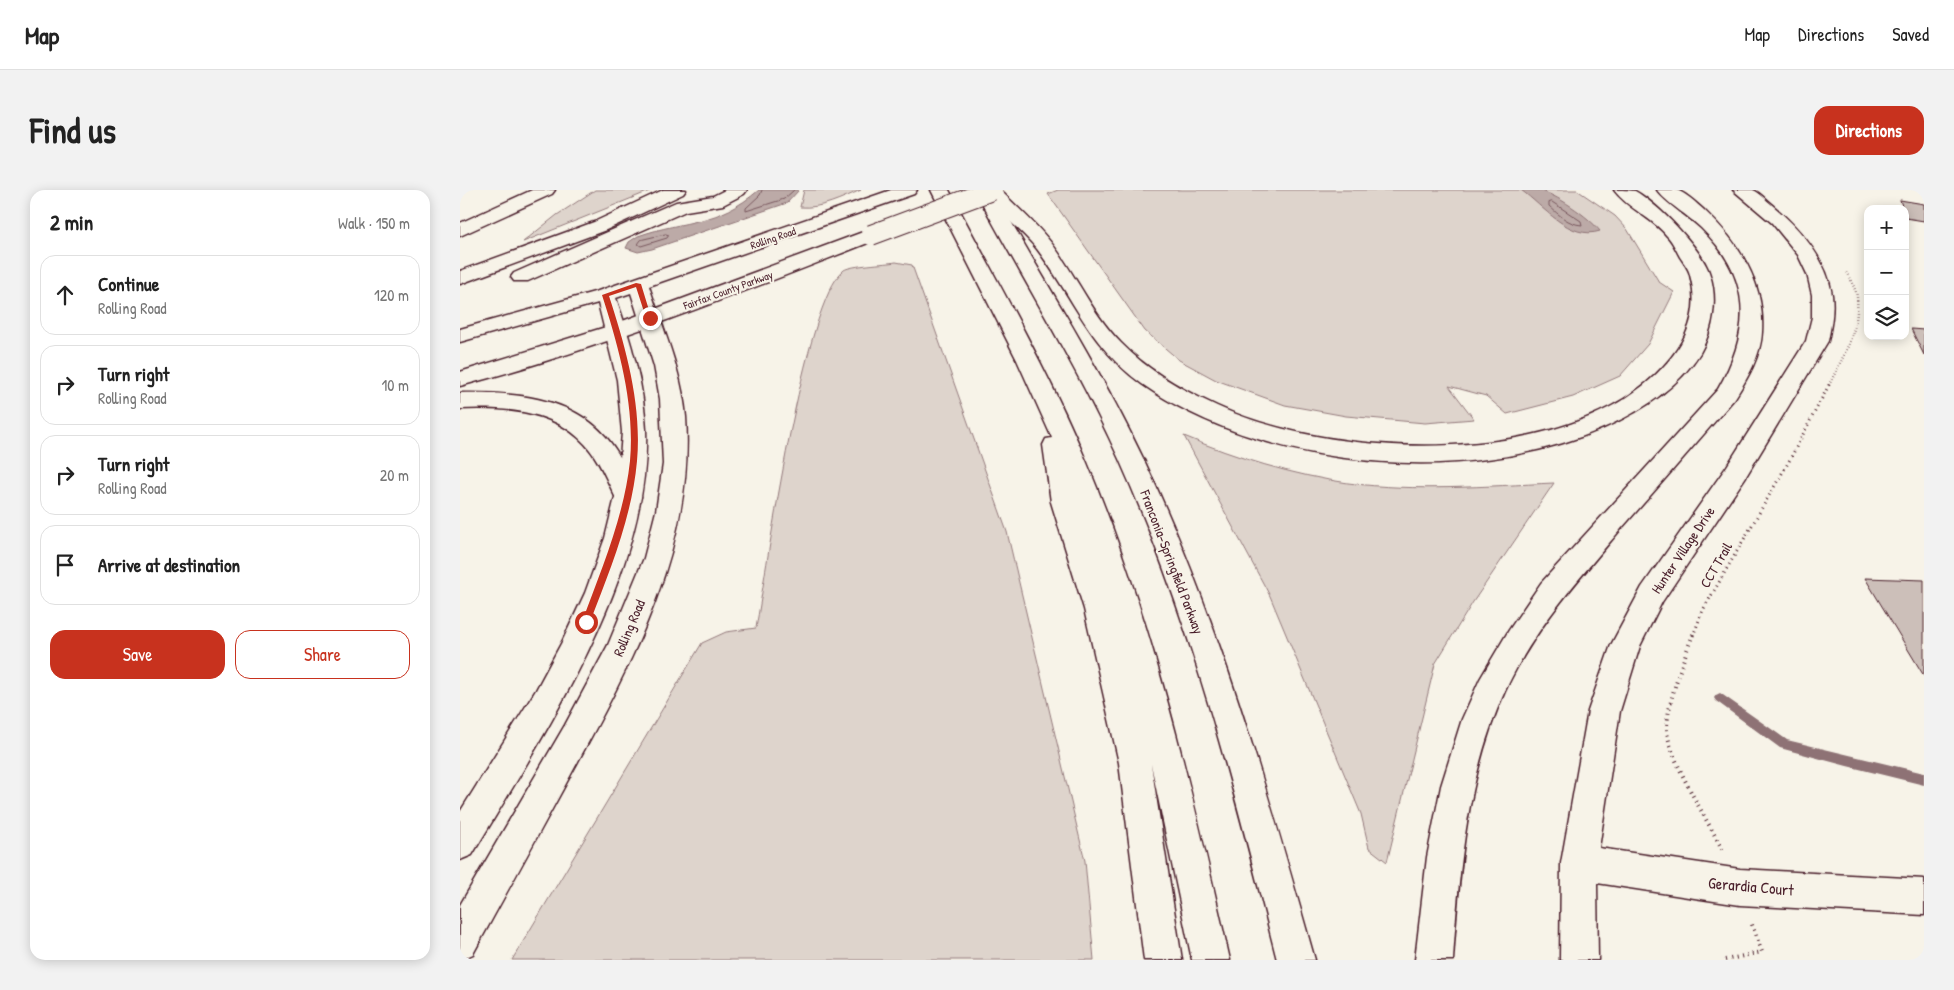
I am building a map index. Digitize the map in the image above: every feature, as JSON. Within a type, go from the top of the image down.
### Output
[{"type":"main road","points":[[460,230],[546,190]]},
{"type":"main road","points":[[460,278],[674,198],[717,201],[738,190]]},
{"type":"main road","name":"Rolling Road","points":[[460,336],[605,295],[908,190]]},
{"type":"main road","points":[[940,190],[1047,399],[1075,464],[1104,542],[1133,629],[1161,735],[1211,960]]},
{"type":"main road","name":"Franconia-Springfield Parkway","points":[[984,190],[1101,399],[1164,535],[1233,732],[1296,960]]},
{"type":"main road","points":[[991,190],[1044,246],[1105,338],[1146,376],[1171,392],[1228,420],[1265,432],[1338,448],[1407,453],[1443,453],[1516,446],[1575,431],[1604,421],[1650,394],[1682,363],[1702,328],[1704,297],[1701,281],[1688,252],[1666,224],[1623,190]]},
{"type":"main road","name":"Fairfax County Parkway","points":[[460,379],[617,330],[733,289],[991,190]]},
{"type":"main road","points":[[1434,960],[1452,816],[1466,761],[1490,690],[1522,633],[1552,591],[1727,393],[1746,361],[1751,345],[1754,312],[1752,297],[1742,269],[1733,254],[1710,226],[1666,190]]},
{"type":"main road","name":"Hunter Village Drive","points":[[1579,960],[1579,863],[1604,711],[1626,645],[1652,595],[1736,472],[1772,415],[1817,341],[1822,325],[1823,296],[1820,283],[1808,254],[1785,226],[1742,190]]},
{"type":"main road","points":[[521,277],[674,198]]},
{"type":"main road","name":"Rolling Road","points":[[460,941],[613,666],[636,617],[654,567],[666,523],[675,453],[674,416],[668,378],[638,284]]},
{"type":"main road","points":[[460,843],[526,734],[586,622],[616,541],[628,497],[633,461],[633,407],[617,330],[605,295]]},
{"type":"main road","points":[[1047,399],[1064,502],[1098,609],[1135,763],[1163,960]]},
{"type":"main road","points":[[460,401],[498,400],[516,403],[551,412],[579,425],[598,442],[628,497]]},
{"type":"main road","name":"Gerardia Court","points":[[1579,863],[1740,887],[1924,897]]},
{"type":"path","name":"CCT Trail","points":[[1726,960],[1762,952],[1740,887],[1710,823],[1680,767],[1667,736],[1671,701],[1682,663],[1703,610],[1788,462],[1847,350],[1856,322],[1857,295],[1843,267]]},
{"type":"shaded area","points":[[595,190],[652,190],[523,242],[557,215]]},
{"type":"shaded area","points":[[804,190],[861,190],[824,205],[800,207]]},
{"type":"shaded area","points":[[1058,190],[1577,190],[1615,216],[1627,229],[1659,282],[1674,292],[1648,344],[1620,376],[1573,397],[1507,414],[1486,396],[1449,386],[1474,419],[1425,423],[1346,416],[1285,405],[1216,380],[1179,360],[1145,331],[1048,194]]},
{"type":"shaded area","points":[[896,262],[912,265],[1007,532],[1085,861],[1094,960],[512,960],[702,643],[726,632],[756,628],[778,496],[801,381],[815,330],[829,292],[844,270],[848,268]]},
{"type":"shaded area","points":[[1184,436],[1224,452],[1265,465],[1327,480],[1348,483],[1425,488],[1554,483],[1473,602],[1435,664],[1387,862],[1369,848],[1361,814],[1270,596]]},
{"type":"water","points":[[759,190],[799,190],[787,203],[652,249],[638,252],[626,248],[629,242],[638,236],[715,216],[729,210],[744,202]]},
{"type":"water","points":[[1521,190],[1537,190],[1553,196],[1580,213],[1600,231],[1589,233],[1568,227]]},
{"type":"building","points":[[1900,200],[1924,204],[1924,221],[1909,218],[1909,205],[1902,205]]},
{"type":"building","points":[[1911,329],[1924,330],[1924,355]]},
{"type":"building","points":[[1865,578],[1924,580],[1924,676]]},
{"type":"waterway","points":[[1720,698],[1784,744],[1924,779]]},
{"type":"route","points":[[586,622],[619,533],[628,497],[633,461],[633,407],[629,382],[617,330],[605,295],[638,284],[650,318]]}]
